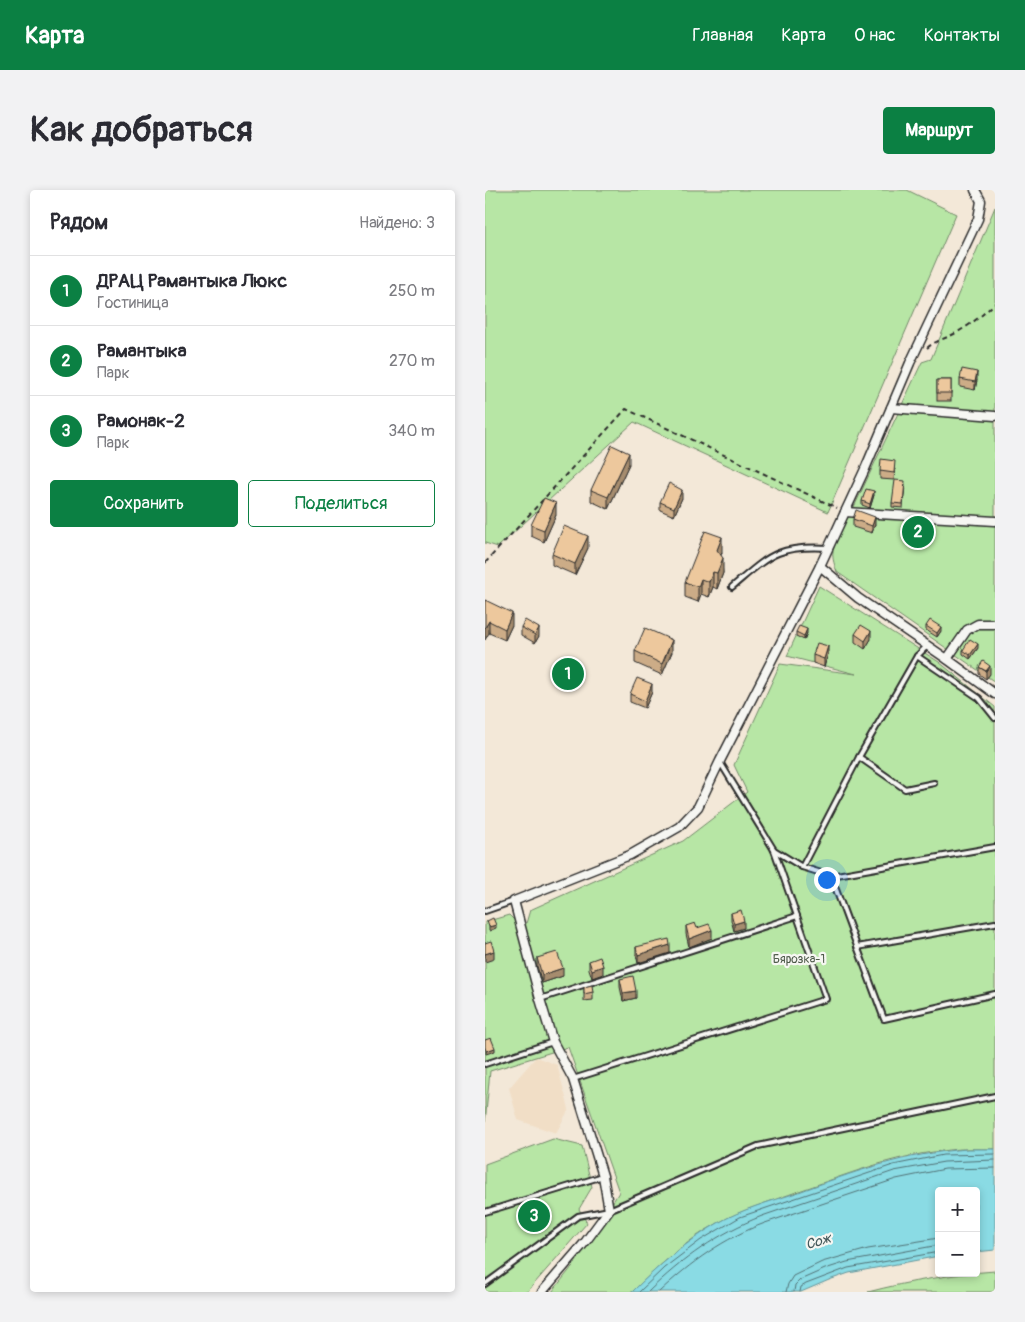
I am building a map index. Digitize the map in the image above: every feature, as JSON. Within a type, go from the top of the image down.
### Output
[{"type":"street","points":[[542,1292],[586,1241],[609,1210],[603,1176],[573,1079],[553,1042],[539,999],[514,901],[630,854],[679,827],[698,807],[829,548],[977,219],[981,201],[975,190]]},
{"type":"street","points":[[891,408],[995,416]]},
{"type":"street","points":[[845,512],[995,521]]},
{"type":"street","points":[[820,566],[858,598],[947,658],[995,694]]},
{"type":"street","points":[[947,658],[967,630],[978,624],[995,624]]},
{"type":"lane","points":[[732,587],[770,556],[781,551],[803,546],[829,548]]},
{"type":"lane","points":[[801,867],[859,757],[917,656],[927,646]]},
{"type":"lane","points":[[917,656],[979,698],[995,718]]},
{"type":"lane","points":[[859,757],[905,788],[934,783]]},
{"type":"lane","points":[[573,1079],[826,999],[774,850],[720,761]]},
{"type":"lane","points":[[774,850],[801,867],[831,876],[995,847]]},
{"type":"lane","points":[[831,876],[884,1019],[995,994]]},
{"type":"lane","points":[[485,912],[514,901]]},
{"type":"lane","points":[[539,999],[797,916]]},
{"type":"lane","points":[[857,947],[995,923]]},
{"type":"lane","points":[[485,1064],[553,1042]]},
{"type":"lane","points":[[485,1284],[578,1216],[609,1210],[758,1146],[995,1096]]},
{"type":"lane","points":[[485,1212],[603,1176]]},
{"type":"path","points":[[925,350],[932,343],[954,334],[985,313],[995,303]]},
{"type":"path","points":[[485,564],[626,409],[845,512]]},
{"type":"shaded area","points":[[536,1057],[557,1065],[569,1109],[556,1133],[518,1120],[509,1088]]},
{"type":"green space","points":[[485,190],[907,190],[956,214],[828,512],[634,422],[498,547],[485,543]]},
{"type":"green space","points":[[995,207],[995,682],[837,572],[833,555],[842,529],[922,362],[931,359]]},
{"type":"green space","name":"Бярозка-1","points":[[819,586],[939,662],[995,707],[995,1149],[955,1149],[905,1157],[748,1209],[718,1223],[694,1238],[632,1292],[552,1292],[576,1262],[619,1192],[568,1047],[490,1071],[485,1124],[485,922],[509,915],[524,930],[530,910],[683,841],[747,792],[734,765],[780,664],[856,674],[787,656]]},
{"type":"green space","points":[[553,1139],[582,1146],[592,1187],[579,1209],[587,1223],[527,1292],[485,1292],[485,1164]]},
{"type":"green space","points":[[995,1271],[995,1292],[868,1292],[931,1278],[980,1277],[980,1272]]},
{"type":"water","name":"Сож","points":[[995,1149],[995,1250],[980,1252],[980,1187],[935,1187],[935,1257],[849,1273],[801,1292],[632,1292],[684,1246],[706,1230],[737,1214],[880,1165],[945,1151]]},
{"type":"building","points":[[962,369],[977,372],[975,382],[960,379]]},
{"type":"building","points":[[937,380],[951,380],[951,393],[937,393]]},
{"type":"building","points":[[612,445],[629,453],[608,497],[591,490]]},
{"type":"building","points":[[881,459],[895,461],[894,473],[880,471]]},
{"type":"building","points":[[895,480],[905,481],[903,504],[892,503]]},
{"type":"building","points":[[669,483],[682,490],[674,508],[660,502]]},
{"type":"building","points":[[866,489],[874,491],[870,504],[862,501]]},
{"type":"building","points":[[544,498],[556,503],[544,530],[531,525]]},
{"type":"building","points":[[856,510],[875,517],[872,526],[853,519]]},
{"type":"building","points":[[564,526],[588,536],[575,564],[552,554]]},
{"type":"building","points":[[705,531],[722,537],[717,550],[723,558],[717,573],[713,572],[709,582],[701,579],[698,587],[685,582]]},
{"type":"building","points":[[485,600],[512,613],[505,629],[489,621],[485,628]]},
{"type":"building","points":[[525,620],[539,628],[535,635],[521,627]]},
{"type":"building","points":[[930,620],[941,627],[937,633],[926,626]]},
{"type":"building","points":[[861,625],[871,631],[865,641],[855,634]]},
{"type":"building","points":[[799,626],[807,629],[804,636],[796,632]]},
{"type":"building","points":[[645,628],[672,640],[662,664],[635,651]]},
{"type":"building","points":[[970,639],[978,644],[970,655],[963,650]]},
{"type":"building","points":[[817,643],[828,646],[824,659],[813,655]]},
{"type":"building","points":[[983,661],[990,666],[986,671],[979,667]]},
{"type":"building","points":[[637,678],[652,684],[645,701],[630,694]]},
{"type":"building","points":[[741,910],[744,921],[734,924],[731,913]]},
{"type":"building","points":[[493,918],[496,925],[489,927],[487,921]]},
{"type":"building","points":[[695,923],[697,928],[709,924],[712,930],[689,939],[686,926]]},
{"type":"building","points":[[669,939],[670,945],[638,955],[636,947]]},
{"type":"building","points":[[491,941],[494,951],[485,954],[485,943]]},
{"type":"building","points":[[557,952],[563,968],[542,975],[537,958]]},
{"type":"building","points":[[600,957],[603,966],[592,970],[589,961]]},
{"type":"building","points":[[633,976],[636,991],[623,993],[620,979]]},
{"type":"building","points":[[592,985],[593,992],[584,994],[584,987]]},
{"type":"building","points":[[491,1038],[495,1048],[486,1051],[485,1040]]},
{"type":"place","name":"Рамантыка","points":[[918,532]]},
{"type":"place","name":"ДРАЦ Рамантыка Люкс","points":[[568,674]]},
{"type":"place","name":"Рамонак-2","points":[[534,1216]]}]
